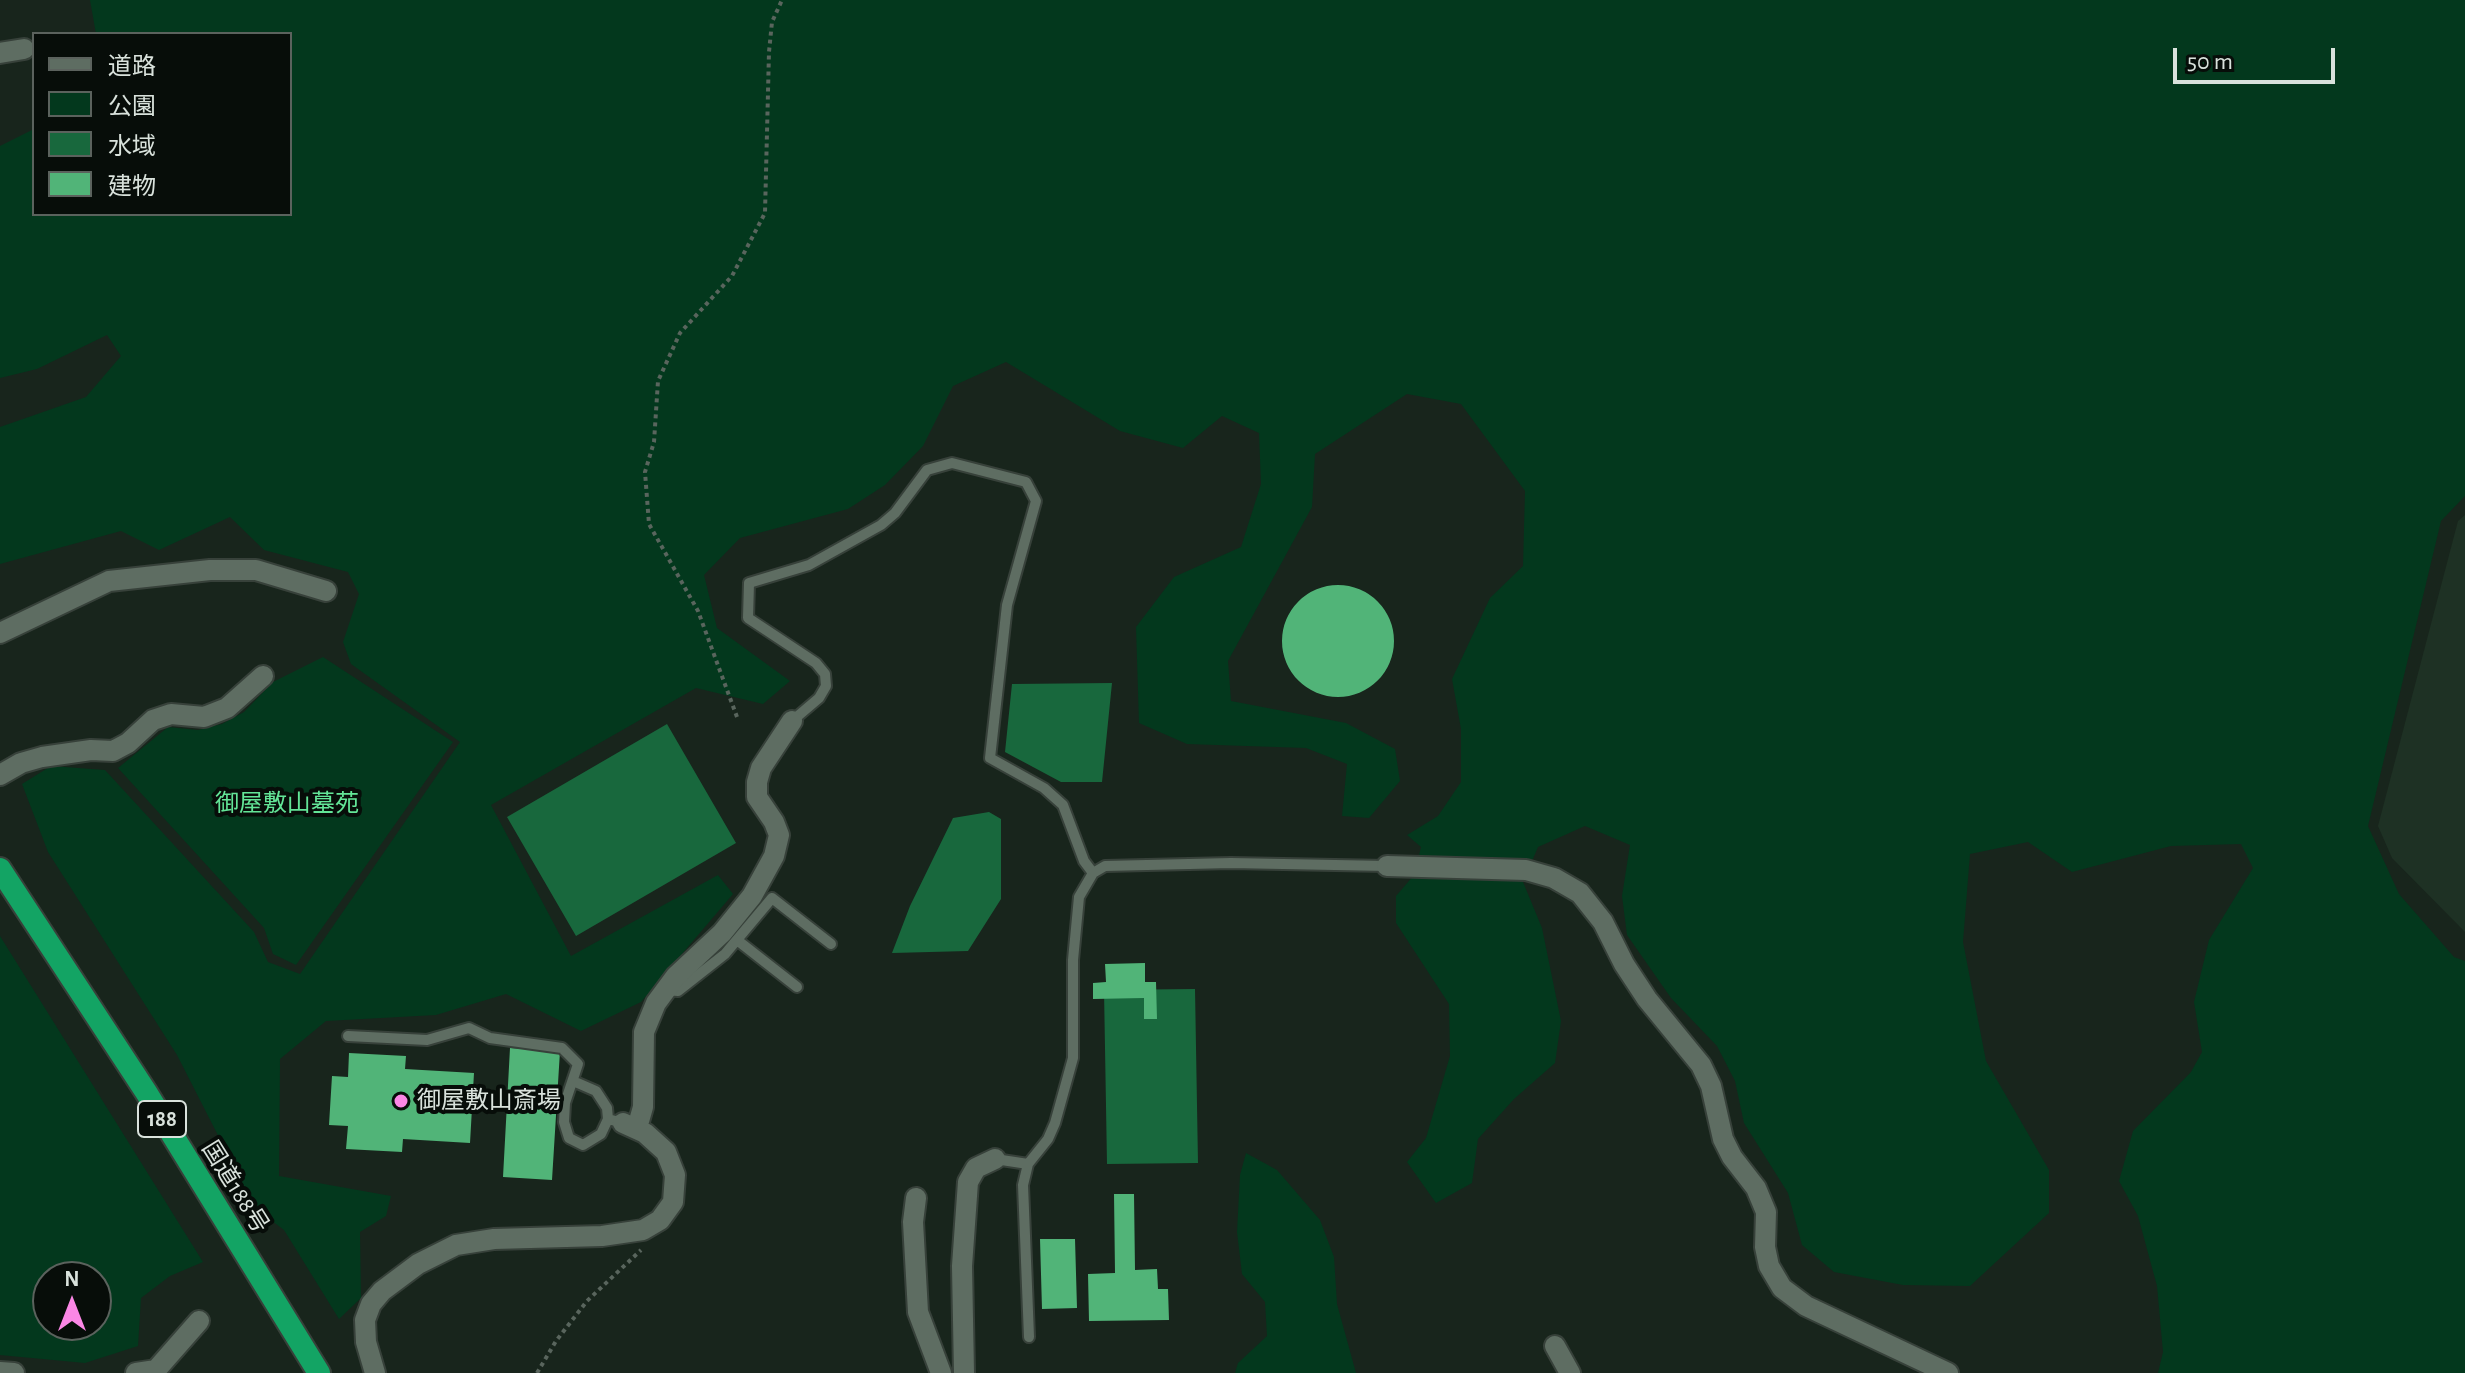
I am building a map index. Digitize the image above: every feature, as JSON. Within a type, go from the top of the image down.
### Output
[{"type":"highway","name":"国道188号","points":[[2,877],[146,1092],[319,1373]]},
{"type":"street","points":[[0,53],[24,49]]},
{"type":"street","points":[[0,633],[109,581],[210,570],[256,570],[326,591]]},
{"type":"street","points":[[0,775],[21,763],[42,757],[91,750],[113,751],[128,743],[153,720],[171,714],[204,717],[227,708],[263,676]]},
{"type":"street","points":[[375,1373],[366,1342],[365,1320],[371,1304],[382,1291],[418,1264],[456,1245],[494,1239],[602,1236],[643,1230],[660,1220],[673,1202],[675,1175],[666,1152],[623,1123],[643,1107],[644,1032],[656,1003],[676,976],[732,921],[752,896],[774,856],[779,835],[757,797],[757,782],[761,768],[792,721]]},
{"type":"street","points":[[1387,866],[1526,870],[1554,878],[1580,893],[1603,922],[1624,964],[1647,999],[1701,1065],[1711,1086],[1723,1139],[1732,1157],[1756,1188],[1766,1212],[1765,1247],[1769,1266],[1782,1288],[1806,1306],[1948,1373]]},
{"type":"street","points":[[964,1373],[962,1266],[968,1182],[976,1168],[995,1159]]},
{"type":"street","points":[[916,1198],[913,1222],[918,1312],[941,1373]]},
{"type":"street","points":[[136,1373],[156,1370],[199,1321]]},
{"type":"street","points":[[1555,1346],[1570,1373]]},
{"type":"street","points":[[0,1372],[14,1373]]},
{"type":"lane","points":[[792,721],[819,698],[826,686],[825,674],[816,663],[748,618],[749,583],[809,565],[881,525],[895,513],[927,470],[952,463],[1026,482],[1036,501],[1007,605],[990,758],[1044,788],[1063,805],[1084,861],[1093,873]]},
{"type":"lane","points":[[1029,1337],[1023,1185],[1028,1164],[1048,1139],[1055,1123],[1073,1058],[1073,960],[1079,897],[1093,873],[1105,866],[1231,863],[1387,866]]},
{"type":"lane","points":[[666,990],[678,991],[725,954],[772,898],[831,944]]},
{"type":"lane","points":[[737,940],[797,987]]},
{"type":"lane","points":[[348,1036],[427,1040],[469,1028],[490,1038],[562,1048],[578,1064],[565,1103],[564,1122],[569,1138],[583,1145],[623,1123],[607,1108],[596,1091],[573,1081]]},
{"type":"lane","points":[[995,1159],[1028,1164]]},
{"type":"path","points":[[737,717],[698,611],[649,524],[645,472],[654,442],[658,381],[680,333],[732,276],[765,213],[769,52],[772,22],[782,0]]},
{"type":"path","points":[[537,1373],[556,1341],[587,1301],[643,1248],[643,1230]]},
{"type":"shaded area","points":[[2465,515],[2465,932],[2392,858],[2378,826],[2458,521]]},
{"type":"green space","points":[[90,0],[2465,0],[2465,496],[2441,521],[2368,826],[2399,894],[2454,957],[2465,961],[2465,1373],[2158,1373],[2163,1352],[2157,1286],[2138,1216],[2119,1181],[2133,1131],[2191,1072],[2202,1052],[2194,1002],[2209,940],[2253,868],[2241,844],[2171,846],[2072,872],[2028,842],[1970,854],[1963,942],[1986,1061],[2049,1170],[2049,1213],[1970,1286],[1903,1285],[1834,1272],[1802,1245],[1788,1193],[1744,1123],[1735,1081],[1717,1046],[1671,998],[1627,935],[1622,896],[1630,845],[1585,826],[1538,847],[1523,882],[1542,928],[1561,1021],[1555,1063],[1514,1099],[1478,1139],[1472,1183],[1436,1203],[1407,1162],[1426,1138],[1450,1056],[1449,1004],[1396,923],[1396,896],[1414,875],[1421,847],[1407,835],[1438,816],[1461,782],[1461,729],[1452,679],[1490,598],[1523,566],[1525,491],[1461,404],[1407,394],[1315,454],[1312,507],[1228,661],[1231,701],[1346,723],[1395,749],[1400,781],[1369,818],[1342,816],[1347,764],[1306,748],[1187,744],[1139,723],[1136,627],[1174,577],[1241,547],[1261,484],[1259,433],[1222,416],[1183,448],[1120,431],[1006,362],[953,386],[923,446],[885,485],[848,509],[740,538],[704,575],[717,628],[790,681],[763,704],[696,688],[491,805],[571,956],[718,875],[733,894],[641,1002],[581,1031],[506,994],[436,1015],[326,1021],[280,1059],[279,1176],[391,1196],[386,1216],[360,1232],[361,1298],[339,1319],[284,1230],[255,1208],[177,1055],[48,852],[22,784],[51,766],[105,770],[254,932],[268,962],[300,974],[460,742],[351,664],[343,642],[359,594],[348,572],[264,550],[230,517],[159,550],[121,531],[0,564],[0,427],[86,397],[121,356],[107,335],[37,369],[0,378],[0,146],[32,130],[32,216],[292,216],[292,32],[96,32]]},
{"type":"green space","name":"御屋敷山墓苑","points":[[323,657],[453,742],[296,965],[273,954],[264,928],[118,768],[168,727],[198,730],[222,724],[244,712],[273,682]]},
{"type":"green space","points":[[0,936],[203,1262],[170,1276],[141,1298],[138,1346],[85,1363],[0,1355]]},
{"type":"green space","points":[[1246,1153],[1277,1170],[1320,1220],[1334,1257],[1337,1304],[1356,1373],[1235,1373],[1238,1363],[1267,1336],[1265,1302],[1242,1274],[1237,1232],[1240,1175]]},
{"type":"water","points":[[1112,683],[1102,782],[1061,782],[1005,752],[1012,684]]},
{"type":"water","points":[[667,724],[736,843],[576,936],[507,817]]},
{"type":"water","points":[[989,812],[1001,819],[1001,899],[968,951],[892,953],[910,906],[953,818]]},
{"type":"water","points":[[1195,989],[1198,1163],[1107,1164],[1104,990]]},
{"type":"building","points":[[1338,585],[1359,589],[1378,601],[1390,620],[1394,641],[1390,662],[1378,681],[1359,693],[1338,697],[1317,693],[1298,681],[1286,662],[1282,641],[1286,620],[1298,601],[1317,589]]},
{"type":"building","points":[[1145,963],[1145,982],[1156,982],[1157,1019],[1144,1019],[1144,998],[1093,999],[1093,983],[1106,982],[1105,964]]},
{"type":"building","points":[[510,1048],[560,1051],[552,1180],[503,1177]]},
{"type":"building","name":"御屋敷山斎場","points":[[349,1053],[406,1056],[405,1069],[474,1073],[470,1143],[403,1139],[402,1152],[346,1149],[348,1126],[329,1125],[332,1076],[348,1077]]},
{"type":"building","points":[[1114,1194],[1134,1194],[1135,1270],[1157,1269],[1158,1289],[1168,1289],[1169,1320],[1089,1321],[1088,1274],[1115,1273]]},
{"type":"building","points":[[1040,1239],[1075,1239],[1077,1308],[1042,1309]]},
{"type":"place","name":"御屋敷山斎場","points":[[401,1101]]}]
